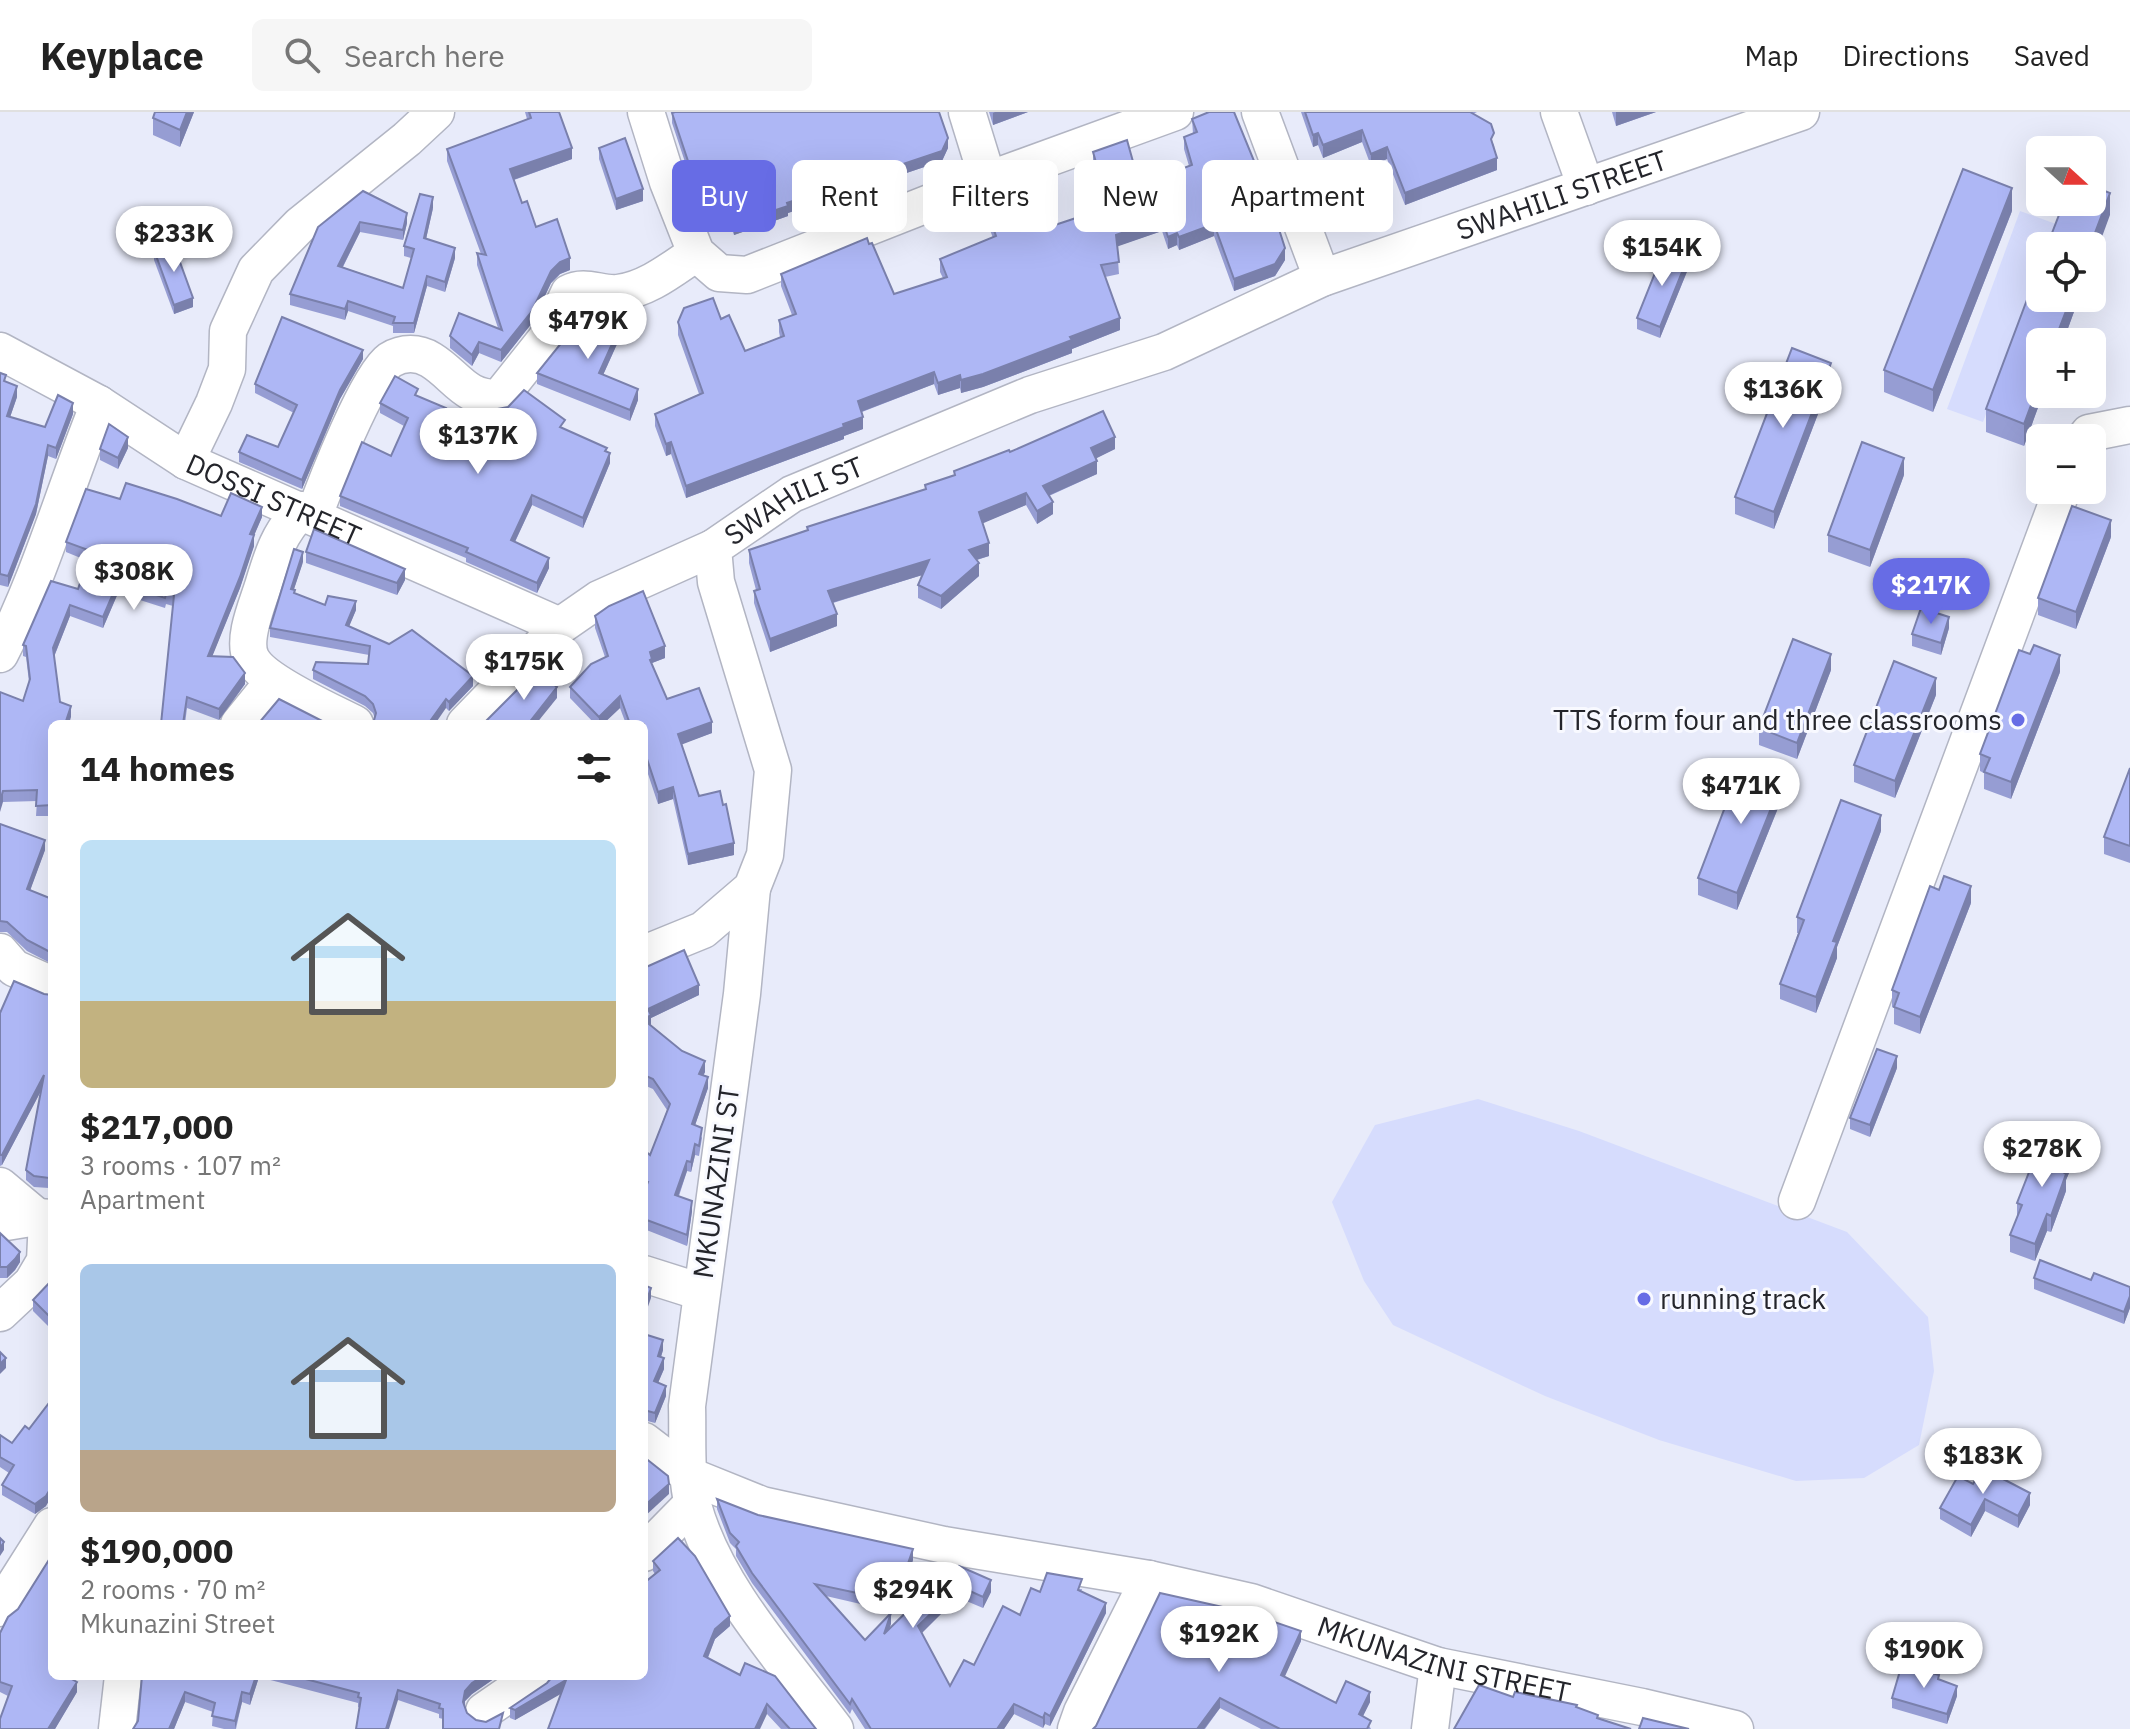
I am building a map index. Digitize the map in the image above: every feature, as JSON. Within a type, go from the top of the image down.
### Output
[{"type":"street","points":[[186,461],[223,380],[227,369],[228,331],[256,270],[400,126],[436,112]]},
{"type":"street","points":[[646,112],[668,182],[696,253],[719,273],[747,275],[923,206]]},
{"type":"street","points":[[967,112],[982,160]]},
{"type":"street","points":[[1043,160],[1175,112]]},
{"type":"street","points":[[1260,112],[1322,278]]},
{"type":"street","points":[[1559,112],[1586,187]]},
{"type":"street","name":"SWAHILI STREET","points":[[1322,278],[1801,112]]},
{"type":"street","points":[[347,720],[274,681],[251,658],[249,631],[274,548],[287,525],[308,513],[372,381],[389,361],[405,354],[420,354],[447,371],[464,390],[485,398],[499,398],[550,334],[569,293],[583,289],[616,293],[639,287],[696,253]]},
{"type":"street","name":"SWAHILI ST","points":[[648,952],[703,930],[752,888],[765,855],[773,770],[716,582],[713,548],[792,494],[1030,395],[1164,352],[1322,278]]},
{"type":"street","name":"DOSSI STREET","points":[[0,351],[99,404],[186,461],[560,626]]},
{"type":"street","points":[[5,633],[99,404]]},
{"type":"street","points":[[2106,430],[2130,425]]},
{"type":"street","points":[[1797,1201],[2057,504]]},
{"type":"street","points":[[469,720],[560,626],[599,599],[713,548]]},
{"type":"street","points":[[242,720],[274,681]]},
{"type":"street","name":"MKUNAZINI ST","points":[[752,888],[740,1008],[687,1406],[691,1489],[704,1537],[737,1597],[835,1729]]},
{"type":"street","points":[[0,952],[14,968],[48,983]]},
{"type":"street","points":[[0,1186],[45,1218]]},
{"type":"street","points":[[0,1223],[45,1218]]},
{"type":"street","points":[[0,1313],[32,1283],[45,1261],[45,1218]]},
{"type":"street","points":[[648,1275],[701,1292]]},
{"type":"street","name":"MKUNAZINI STREET","points":[[648,1445],[691,1489],[944,1545],[1149,1579],[1251,1602],[1438,1666],[1638,1718],[1735,1729]]},
{"type":"street","points":[[648,1548],[691,1489]]},
{"type":"street","points":[[0,1608],[48,1532]]},
{"type":"street","points":[[1076,1729],[1149,1579]]},
{"type":"street","points":[[1430,1729],[1438,1666]]},
{"type":"street","points":[[117,1729],[123,1680]]},
{"type":"street","points":[[484,1711],[529,1680]]},
{"type":"shaded area","points":[[2020,211],[2026,216],[2056,224],[2053,232],[2026,232],[2026,306],[1983,422],[1947,409]]},
{"type":"shaded area","name":"running track","points":[[1478,1099],[1579,1131],[1847,1232],[1928,1317],[1934,1371],[1919,1445],[1864,1478],[1796,1481],[1659,1440],[1545,1396],[1393,1325],[1364,1281],[1332,1202],[1375,1125]]},
{"type":"building","points":[[155,112],[187,112],[180,130],[153,118]]},
{"type":"building","points":[[529,112],[559,112],[572,148],[510,169],[522,203],[527,201],[536,227],[557,219],[570,258],[551,271],[532,311],[501,350],[479,342],[472,355],[450,336],[459,313],[502,330],[477,253],[486,255],[447,149],[531,118]]},
{"type":"building","points":[[939,112],[948,138],[942,151],[907,163],[907,160],[792,160],[792,201],[776,210],[776,160],[688,160],[672,113]]},
{"type":"building","points":[[1209,112],[1234,112],[1254,160],[1202,160],[1202,228],[1179,237],[1177,233],[1168,237],[1166,232],[1186,232],[1186,167],[1192,165],[1184,137],[1197,132],[1192,119]]},
{"type":"building","points":[[1305,112],[1470,112],[1491,124],[1494,133],[1491,139],[1497,158],[1405,193],[1387,147],[1371,154],[1362,130],[1323,145],[1318,133],[1313,135]]},
{"type":"building","points":[[625,138],[643,189],[616,199],[599,148]]},
{"type":"building","points":[[1127,140],[1133,160],[1095,160],[1093,152]]},
{"type":"building","points":[[1963,169],[2012,188],[1933,390],[1884,370]]},
{"type":"building","points":[[363,191],[407,213],[403,230],[360,222],[338,266],[403,288],[414,249],[404,246],[420,194],[433,197],[424,238],[455,248],[445,282],[427,276],[414,323],[393,323],[395,317],[348,301],[345,309],[290,294],[318,227]]},
{"type":"building","points":[[2059,216],[2101,216],[2095,232],[2052,232]]},
{"type":"building","points":[[1074,219],[1074,232],[1125,232],[1116,235],[1119,262],[1101,265],[1120,318],[983,374],[961,380],[960,375],[938,383],[934,372],[858,401],[863,417],[843,424],[844,427],[686,486],[671,442],[666,444],[655,414],[703,393],[678,322],[684,308],[713,298],[721,319],[729,315],[745,351],[784,336],[779,320],[796,314],[781,274],[867,238],[894,294],[947,277],[940,259],[996,236],[995,232],[1058,232],[1058,224]]},
{"type":"building","points":[[1217,232],[1280,232],[1285,248],[1275,264],[1234,279]]},
{"type":"building","points":[[173,243],[193,298],[174,305],[154,250]]},
{"type":"building","points":[[1665,248],[1688,257],[1660,327],[1637,318]]},
{"type":"building","points":[[586,300],[599,302],[591,321],[617,333],[599,373],[638,389],[630,410],[537,373],[567,336]]},
{"type":"building","points":[[2026,302],[2026,312],[2066,312],[2059,328],[2026,328],[2026,408],[2030,408],[2024,424],[1986,409]]},
{"type":"building","points":[[282,317],[363,350],[340,390],[302,480],[239,452],[247,435],[278,447],[297,405],[255,384]]},
{"type":"building","points":[[1792,348],[1831,363],[1774,512],[1735,497]]},
{"type":"building","points":[[0,373],[6,375],[4,381],[17,386],[7,416],[45,427],[58,395],[73,403],[56,448],[48,445],[36,504],[8,576],[0,574]]},
{"type":"building","points":[[395,376],[418,389],[415,395],[446,408],[433,438],[470,452],[498,409],[508,407],[524,390],[565,420],[560,427],[607,448],[605,451],[610,453],[583,518],[532,495],[511,540],[549,558],[537,583],[466,552],[468,548],[340,496],[362,442],[391,456],[408,418],[380,403]]},
{"type":"building","points":[[1103,411],[1115,437],[1091,448],[1097,461],[1043,486],[1053,502],[1037,511],[1026,493],[979,512],[989,543],[969,550],[979,563],[941,596],[918,585],[929,560],[828,591],[837,614],[770,639],[754,591],[760,589],[749,550],[808,530],[807,527],[926,489],[925,485],[955,475],[954,471],[1010,452]]},
{"type":"building","points":[[109,424],[128,437],[118,458],[100,449]]},
{"type":"building","points":[[1862,442],[1904,458],[1870,550],[1828,535]]},
{"type":"building","points":[[126,483],[221,516],[231,493],[262,507],[250,534],[254,535],[240,577],[208,656],[233,657],[245,673],[219,709],[187,697],[184,720],[161,720],[174,595],[166,594],[165,598],[118,582],[103,617],[70,605],[53,648],[60,702],[71,706],[66,720],[48,720],[48,805],[36,806],[37,790],[3,791],[0,801],[0,692],[23,701],[30,679],[26,646],[23,645],[51,581],[78,589],[91,551],[66,542],[86,489],[120,499]]},
{"type":"building","points":[[2072,506],[2111,520],[2076,612],[2038,598]]},
{"type":"building","points":[[314,529],[405,569],[397,583],[306,552]]},
{"type":"building","points":[[294,549],[303,552],[291,589],[295,590],[294,593],[325,605],[328,596],[356,601],[346,625],[389,644],[412,630],[473,676],[449,702],[446,699],[431,720],[374,720],[373,704],[365,696],[313,670],[316,662],[368,664],[370,646],[270,628]]},
{"type":"building","points":[[643,591],[665,646],[650,652],[650,660],[667,699],[699,688],[712,722],[678,734],[699,796],[720,791],[723,805],[726,804],[734,843],[688,854],[673,787],[658,792],[648,762],[648,720],[629,720],[620,696],[599,717],[570,687],[591,664],[608,656],[595,616],[609,606]]},
{"type":"building","points":[[1921,608],[1949,617],[1941,643],[1912,634]]},
{"type":"building","points":[[1793,639],[1831,654],[1797,743],[1759,728]]},
{"type":"building","name":"TTS form four and three classrooms","points":[[2034,645],[2060,655],[2011,782],[1984,772],[1990,758],[1980,754],[2019,650],[2030,654]]},
{"type":"building","points":[[1894,661],[1936,678],[1895,781],[1854,765]]},
{"type":"building","points":[[536,671],[557,687],[531,720],[487,720]]},
{"type":"building","points":[[279,699],[320,720],[261,720]]},
{"type":"building","points":[[1743,760],[1784,776],[1737,893],[1698,878]]},
{"type":"building","points":[[2130,768],[2130,846],[2104,837]]},
{"type":"building","points":[[1841,800],[1881,815],[1833,941],[1837,942],[1816,997],[1780,984],[1804,920],[1797,917]]},
{"type":"building","points":[[0,824],[45,840],[27,889],[48,897],[48,951],[27,940],[7,922],[0,921]]},
{"type":"building","points":[[1944,876],[1971,886],[1920,1017],[1894,1007],[1899,993],[1892,990],[1930,886],[1939,890]]},
{"type":"building","points":[[684,950],[699,985],[648,1009],[648,966]]},
{"type":"building","points":[[14,981],[48,994],[48,1178],[34,1176],[26,1170],[44,1075],[0,1155],[0,1013]]},
{"type":"building","points":[[648,1023],[682,1051],[705,1061],[699,1074],[708,1077],[692,1124],[702,1128],[699,1146],[695,1144],[691,1162],[687,1161],[675,1195],[692,1201],[687,1235],[648,1220],[648,1153],[650,1155],[670,1104],[653,1079],[648,1077]]},
{"type":"building","points":[[1877,1049],[1897,1056],[1870,1125],[1850,1118]]},
{"type":"building","points":[[2049,1135],[2074,1144],[2051,1216],[2047,1214],[2035,1244],[2010,1235],[2022,1205],[2017,1203],[2033,1162],[2038,1164]]},
{"type":"building","points":[[0,1233],[20,1252],[7,1267],[0,1267]]},
{"type":"building","points":[[2040,1260],[2091,1280],[2094,1273],[2130,1287],[2124,1312],[2034,1278]]},
{"type":"building","points":[[48,1284],[48,1315],[33,1300]]},
{"type":"building","points":[[648,1335],[663,1340],[658,1356],[664,1358],[654,1381],[666,1386],[655,1413],[648,1411]]},
{"type":"building","points":[[48,1404],[48,1493],[35,1504],[2,1485],[14,1465],[0,1457],[0,1435],[12,1443],[25,1426],[29,1429]]},
{"type":"building","points":[[648,1460],[668,1476],[669,1484],[648,1502]]},
{"type":"building","points":[[1982,1468],[2030,1493],[2018,1516],[1985,1499],[1971,1525],[1940,1508],[1958,1476],[1973,1484]]},
{"type":"building","points":[[717,1499],[758,1515],[913,1549],[895,1601],[815,1584],[865,1640],[891,1613],[884,1634],[939,1580],[952,1593],[918,1626],[950,1686],[964,1660],[974,1665],[1003,1606],[1020,1615],[1031,1588],[1040,1592],[1047,1573],[1082,1579],[1078,1590],[1106,1603],[1050,1716],[1045,1713],[1043,1718],[1014,1704],[997,1729],[871,1729],[852,1699],[850,1704],[752,1573],[736,1546],[739,1542],[730,1533]]},
{"type":"building","points":[[678,1538],[695,1556],[730,1616],[715,1629],[704,1656],[740,1675],[745,1663],[775,1676],[816,1729],[790,1729],[767,1704],[755,1729],[548,1729],[566,1680],[648,1680],[648,1580],[660,1570],[653,1561]]},
{"type":"building","points":[[48,1561],[48,1680],[77,1682],[48,1729],[0,1729],[0,1719],[12,1686],[0,1682],[0,1633],[8,1617],[18,1609]]},
{"type":"building","points":[[959,1566],[991,1580],[983,1597],[952,1583]]},
{"type":"building","points":[[1160,1593],[1245,1612],[1301,1631],[1281,1675],[1336,1703],[1346,1681],[1370,1692],[1359,1714],[1371,1721],[1367,1729],[1280,1729],[1220,1698],[1197,1729],[1093,1729]]},
{"type":"building","points":[[1902,1664],[1939,1675],[1938,1679],[1957,1686],[1947,1714],[1892,1698]]},
{"type":"building","points":[[142,1680],[255,1680],[250,1694],[242,1692],[235,1721],[212,1716],[215,1703],[185,1692],[169,1729],[133,1729],[138,1721]]},
{"type":"building","points":[[309,1680],[477,1680],[465,1691],[463,1702],[467,1713],[476,1720],[486,1722],[503,1713],[499,1729],[443,1729],[440,1704],[398,1690],[386,1729],[356,1729],[361,1698],[358,1697],[359,1693]]},
{"type":"building","points":[[550,1680],[566,1680],[515,1710],[510,1708]]},
{"type":"building","points":[[1479,1685],[1513,1697],[1515,1692],[1577,1705],[1598,1715],[1597,1718],[1631,1729],[1454,1729]]},
{"type":"building","points":[[1643,1718],[1689,1729],[1639,1729]]},
{"type":"place","name":"TTS form four and three classrooms","points":[[2018,720]]},
{"type":"place","name":"running track","points":[[1644,1299]]}]
